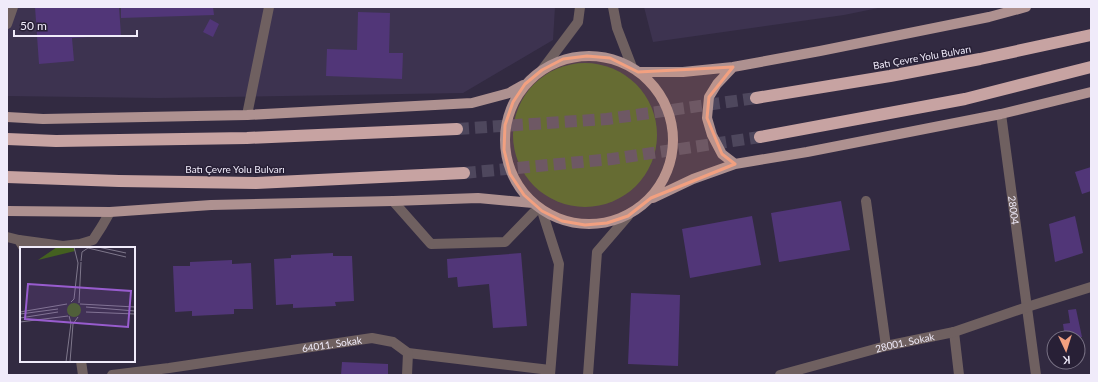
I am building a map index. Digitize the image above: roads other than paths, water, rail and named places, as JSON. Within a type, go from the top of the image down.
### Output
[{"type":"highway","name":"Batı Çevre Yolu Bulvarı","points":[[756,98],[973,61],[1091,35]]},
{"type":"highway","points":[[760,137],[965,99],[1091,67]]},
{"type":"highway","points":[[7,139],[64,141],[247,138],[457,129]]},
{"type":"highway","name":"Batı Çevre Yolu Bulvarı","points":[[7,177],[120,181],[256,183],[464,173]]},
{"type":"main road","points":[[635,70],[683,72],[733,67],[828,50],[1026,7]]},
{"type":"main road","points":[[7,117],[43,119],[247,115],[472,103],[509,93],[525,84],[542,70],[563,60],[587,56],[610,58],[635,70],[652,84],[666,104],[673,129],[673,154],[665,178],[651,198]]},
{"type":"main road","points":[[733,67],[717,84],[709,97],[707,118],[712,135],[722,154],[735,164]]},
{"type":"main road","points":[[525,84],[513,102],[505,125],[504,150],[510,174],[524,195],[538,208],[562,221],[585,225],[607,223],[628,216],[651,198],[693,179],[735,164],[807,152],[1001,114],[1091,92]]},
{"type":"main road","points":[[7,211],[110,212],[211,205],[393,202],[478,198],[538,208]]},
{"type":"street","points":[[7,24],[13,7]]},
{"type":"street","points":[[247,115],[269,7]]},
{"type":"street","points":[[542,70],[578,22],[580,7]]},
{"type":"street","points":[[613,7],[617,28],[635,70]]},
{"type":"street","name":"28004","points":[[1001,114],[1036,375]]},
{"type":"street","points":[[866,201],[886,346]]},
{"type":"street","points":[[393,202],[431,244],[505,242],[538,208],[559,264],[550,373]]},
{"type":"street","points":[[7,237],[22,244],[63,246],[92,244],[110,212]]},
{"type":"street","points":[[588,375],[597,252],[628,216]]},
{"type":"street","name":"28001. Sokak","points":[[780,375],[886,346],[954,332],[1091,287]]},
{"type":"street","points":[[954,332],[959,375]]},
{"type":"street","name":"64011. Sokak","points":[[112,375],[169,371],[372,338],[393,342],[408,353],[550,373]]},
{"type":"street","points":[[407,375],[408,353]]},
{"type":"street","points":[[81,362],[83,375]]},
{"type":"tunnel","points":[[457,129],[607,119],[756,98]]},
{"type":"tunnel","points":[[464,173],[612,159],[760,137]]}]
